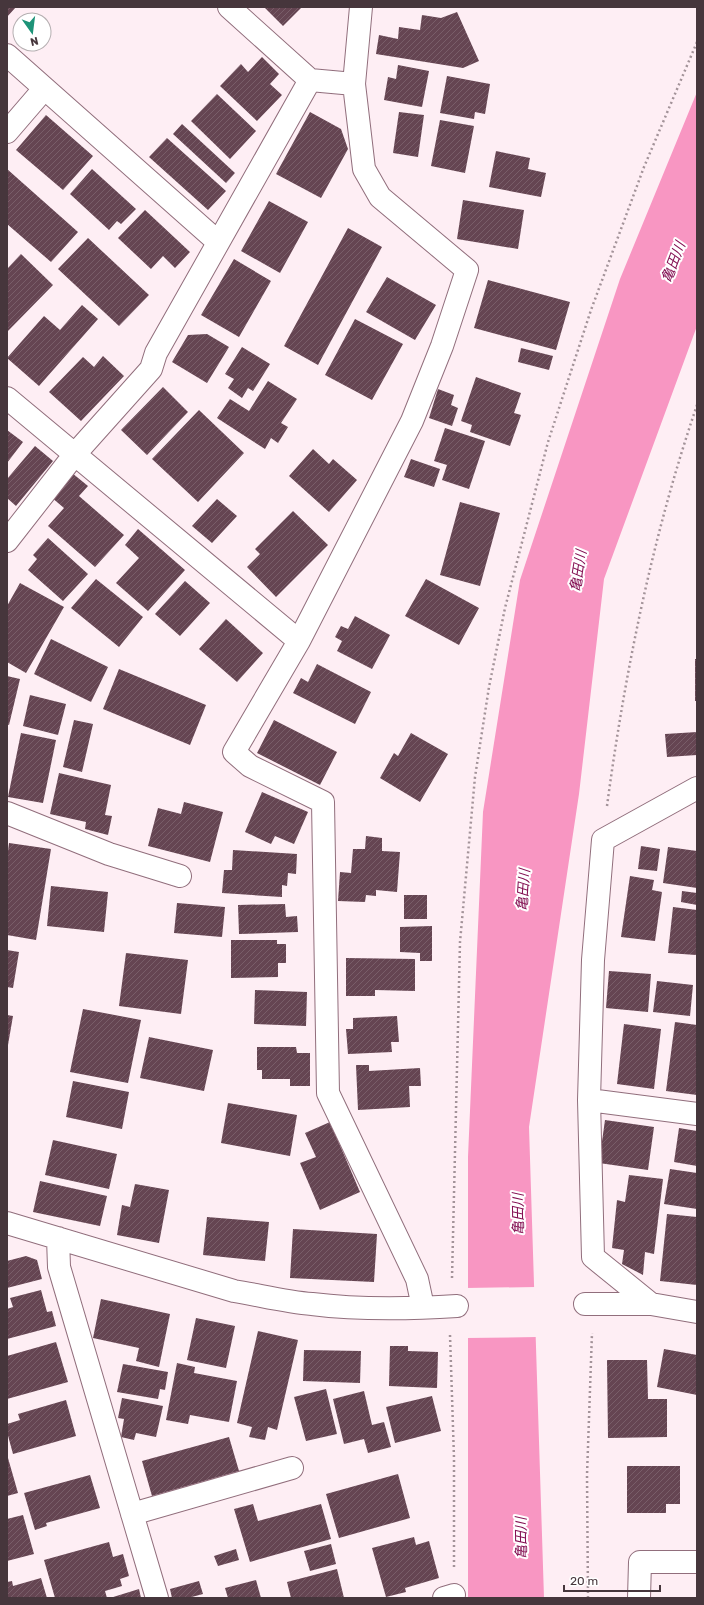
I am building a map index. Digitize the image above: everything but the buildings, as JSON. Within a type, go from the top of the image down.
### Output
[{"type":"street","points":[[229,7],[310,80],[354,84]]},
{"type":"street","points":[[361,7],[354,84],[364,169],[380,197],[467,270],[442,346],[412,421],[299,641],[234,752],[250,766],[323,802],[328,1093],[416,1279],[423,1307]]},
{"type":"street","points":[[7,55],[218,242]]},
{"type":"street","points":[[7,541],[75,454],[151,368],[156,354],[310,80]]},
{"type":"street","points":[[7,132],[44,89]]},
{"type":"street","points":[[7,398],[299,641]]},
{"type":"street","points":[[651,1304],[592,1257],[589,1100],[593,960],[603,840],[697,788]]},
{"type":"street","points":[[7,813],[109,854],[180,876]]},
{"type":"street","points":[[589,1100],[697,1114]]},
{"type":"street","points":[[7,1223],[234,1291],[311,1304],[391,1309],[455,1306]]},
{"type":"street","points":[[58,1238],[59,1267],[157,1598]]},
{"type":"street","points":[[585,1304],[651,1304],[697,1312]]},
{"type":"street","points":[[132,1514],[292,1468]]},
{"type":"street","points":[[639,1598],[640,1562],[697,1562]]},
{"type":"path","points":[[455,1306],[460,942],[475,777],[489,687],[505,608],[548,442],[590,310],[644,167],[697,42]]},
{"type":"path","points":[[603,840],[626,686],[655,552],[674,480],[697,405]]},
{"type":"path","points":[[588,1598],[587,1475],[592,1330]]},
{"type":"path","points":[[449,1596],[454,1458],[450,1332]]},
{"type":"water","name":"亀田川","points":[[697,92],[697,326],[604,579],[579,794],[529,1127],[544,1598],[468,1598],[468,1157],[483,812],[520,580],[620,279]]},
{"type":"pier","points":[[536,1287],[537,1337],[466,1338],[466,1288]]}]
